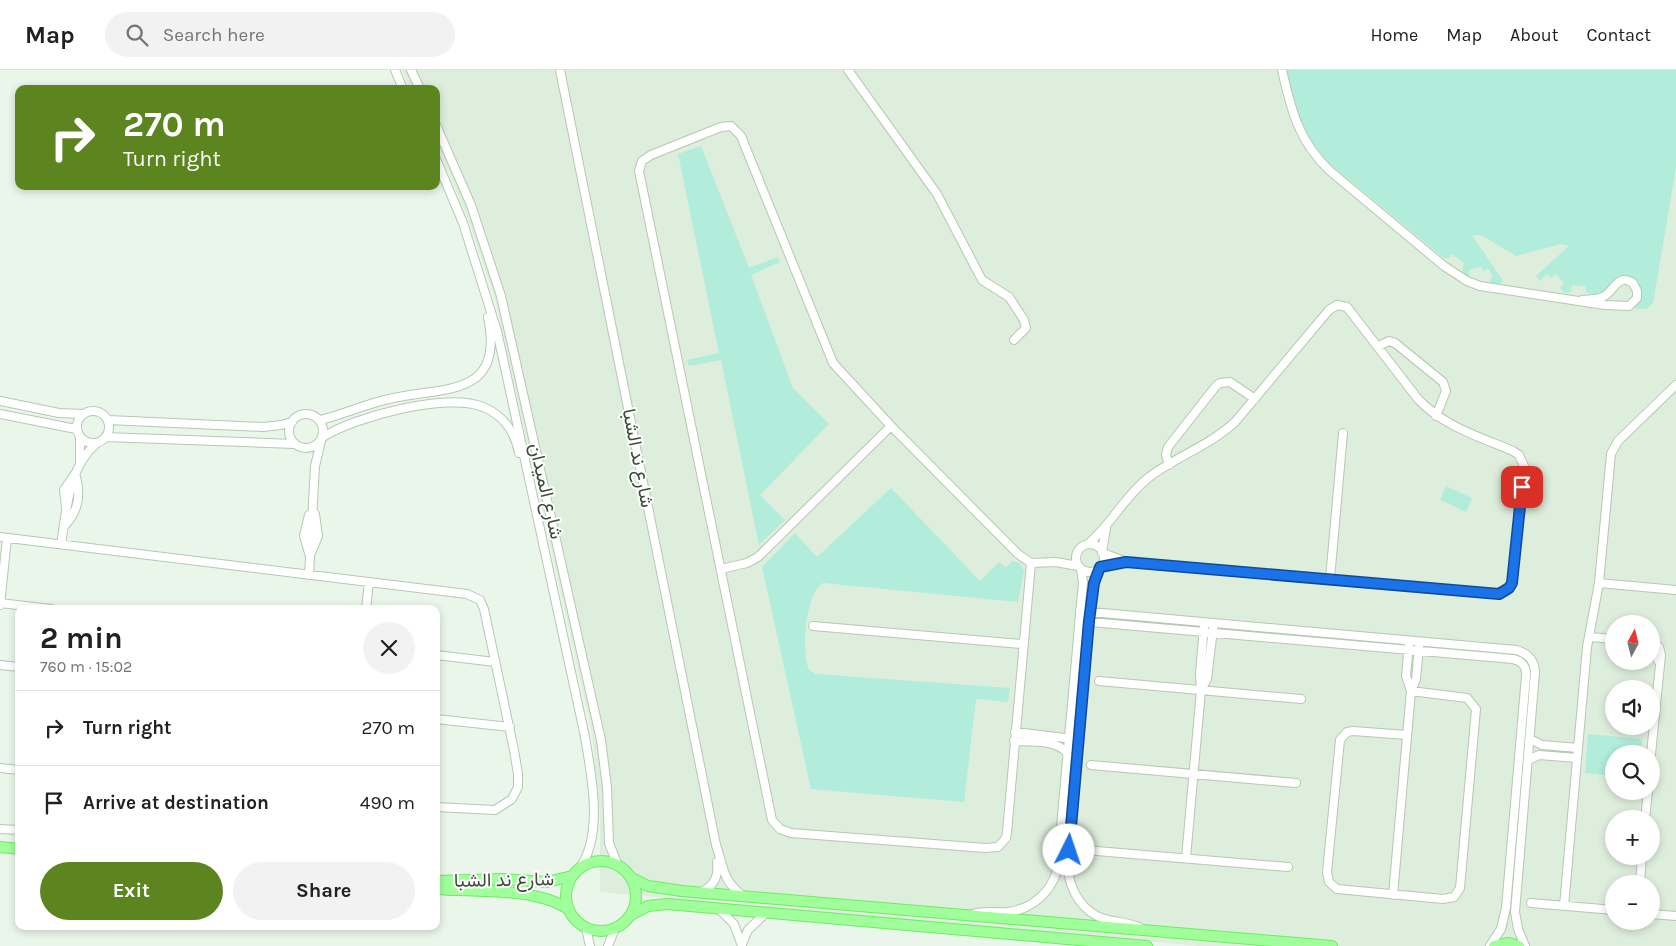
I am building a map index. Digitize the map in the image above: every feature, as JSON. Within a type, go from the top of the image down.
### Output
[{"type":"main road","points":[[0,847],[15,849]]},
{"type":"main road","points":[[1147,946],[660,904],[648,906],[631,915],[615,928],[600,932],[586,928],[578,923],[568,909],[566,892],[575,873],[587,864],[598,862],[618,866],[630,877],[648,886],[743,896],[1332,946]]},
{"type":"main road","name":"شارع ند الشبا","points":[[440,881],[502,879],[547,882],[575,873]]},
{"type":"main road","points":[[630,877],[636,896],[631,915]]},
{"type":"main road","name":"شارع ند الشبا","points":[[440,890],[537,896],[558,903],[568,909]]},
{"type":"main road","points":[[1492,946],[1508,943],[1519,946]]},
{"type":"street","points":[[395,70],[401,85]]},
{"type":"street","points":[[411,70],[418,85]]},
{"type":"street","name":"شارع ند الشبا","points":[[560,70],[716,845],[725,877],[733,889],[743,896]]},
{"type":"street","points":[[848,70],[937,194],[982,280],[1007,294],[1024,320],[1024,331],[1014,340]]},
{"type":"street","points":[[1282,70],[1293,118],[1302,137],[1315,155],[1330,171],[1444,266],[1467,281],[1480,286],[1625,307],[1635,302],[1637,291],[1633,283],[1623,280],[1617,282],[1603,297],[1582,300]]},
{"type":"street","points":[[1032,563],[1022,644],[1007,832],[1006,838],[998,847],[986,848],[791,833],[780,829],[772,820],[640,176],[640,166],[646,157],[721,127],[731,126],[739,131],[829,357],[838,370],[891,426],[1018,554],[1032,563],[1056,562],[1090,572],[1100,567],[1126,562],[1494,594],[1504,592],[1509,588],[1512,578],[1524,473],[1522,460],[1513,451],[1436,416],[1418,399],[1347,307],[1337,305],[1332,307],[1229,428],[1142,483],[1106,526],[1088,544],[1056,562]]},
{"type":"street","name":"شارع الميدان","points":[[440,134],[471,205],[507,319],[601,740],[607,787],[609,843],[618,866]]},
{"type":"street","name":"شارع الميدان","points":[[440,168],[464,223],[497,331],[528,469],[536,518],[584,732],[590,769],[592,841],[587,856],[575,873]]},
{"type":"street","points":[[108,420],[140,423],[263,427],[292,422],[298,416],[306,414],[320,420],[387,399],[454,390],[470,381],[486,363],[492,345],[486,292]]},
{"type":"street","points":[[1378,346],[1395,342],[1443,382],[1446,391],[1436,416]]},
{"type":"street","points":[[1169,465],[1166,454],[1168,447],[1216,386],[1220,383],[1230,382],[1255,399]]},
{"type":"street","points":[[1564,906],[1578,748],[1590,637],[1599,583],[1613,449],[1676,385]]},
{"type":"street","points":[[0,401],[58,413],[83,414],[95,411],[103,414],[108,420],[109,430],[106,437],[97,443],[80,462],[75,474],[61,544]]},
{"type":"street","points":[[106,437],[311,448],[337,429],[391,412],[429,404],[468,403],[488,409],[505,422],[513,434],[521,458],[528,469]]},
{"type":"street","points":[[0,414],[78,433],[86,442],[97,443]]},
{"type":"street","points":[[80,462],[78,421],[83,414]]},
{"type":"street","points":[[309,575],[315,466],[324,430],[320,420]]},
{"type":"street","points":[[292,422],[289,434],[315,466]]},
{"type":"street","points":[[721,569],[747,563],[758,557],[891,426]]},
{"type":"street","points":[[1330,579],[1343,433]]},
{"type":"street","points":[[64,525],[73,514],[78,501],[78,487],[75,474]]},
{"type":"street","points":[[1106,526],[1104,560],[1094,583],[1090,612],[1068,862],[1072,888],[1079,901],[1094,914],[1146,930]]},
{"type":"street","points":[[15,605],[0,604],[4,537],[468,594],[476,597],[482,604],[510,727],[519,781],[512,799],[502,808],[489,811],[440,807]]},
{"type":"street","points":[[1088,544],[1097,546],[1103,553],[1126,562]]},
{"type":"street","points":[[971,915],[981,912],[1008,912],[1021,909],[1038,900],[1052,884],[1057,871],[1083,582],[1080,568],[1075,558],[1078,550]]},
{"type":"street","points":[[366,605],[368,582]]},
{"type":"street","points":[[1599,583],[1676,590]]},
{"type":"street","points":[[1080,611],[1408,650],[1419,646],[1516,650],[1530,658],[1535,672],[1515,912],[1518,929],[1525,946]]},
{"type":"street","points":[[1079,620],[1204,627]]},
{"type":"street","points":[[813,626],[1022,644]]},
{"type":"street","points":[[1186,858],[1201,690],[1200,674],[1204,627]]},
{"type":"street","points":[[1213,628],[1409,641],[1419,646],[1513,659],[1521,663],[1526,672],[1506,908],[1501,929],[1492,946]]},
{"type":"street","points":[[1201,690],[1207,679],[1213,628]]},
{"type":"street","points":[[1590,637],[1605,638]]},
{"type":"street","points":[[1409,641],[1406,676],[1411,691]]},
{"type":"street","points":[[1393,895],[1411,691],[1416,680],[1419,646]]},
{"type":"street","points":[[440,655],[495,662]]},
{"type":"street","points":[[0,665],[15,667]]},
{"type":"street","points":[[1652,745],[1658,670]]},
{"type":"street","points":[[1099,681],[1301,699]]},
{"type":"street","points":[[1408,735],[1353,731],[1348,732],[1340,740],[1327,872],[1329,882],[1337,889],[1448,899],[1458,893],[1461,883],[1476,709],[1467,698],[1411,691]]},
{"type":"street","points":[[440,718],[510,727]]},
{"type":"street","points":[[1015,732],[1069,737],[1074,742],[1071,777],[1074,783]]},
{"type":"street","points":[[1530,739],[1542,745],[1578,748]]},
{"type":"street","points":[[1014,741],[1054,745],[1062,748],[1068,754]]},
{"type":"street","points":[[1528,760],[1539,755],[1577,758]]},
{"type":"street","points":[[1091,765],[1296,783]]},
{"type":"street","points":[[0,768],[15,770]]},
{"type":"street","points":[[0,829],[15,830]]},
{"type":"street","name":"شارع ند الشبا","points":[[701,892],[708,889],[716,880],[718,868],[716,845]]},
{"type":"street","points":[[1085,850],[1288,867]]},
{"type":"street","points":[[1531,903],[1605,909]]},
{"type":"street","points":[[719,909],[734,924],[742,945]]},
{"type":"street","points":[[742,945],[748,930],[766,913]]},
{"type":"street","points":[[1660,915],[1676,916]]},
{"type":"street","points":[[586,928],[590,946]]},
{"type":"street","points":[[608,946],[615,928]]},
{"type":"shaded area","points":[[402,70],[1676,70],[1676,946],[1200,946],[600,892],[600,814],[592,733],[496,302],[468,219],[440,152],[440,85],[409,85]]},
{"type":"green space","points":[[1286,70],[1676,70],[1676,167],[1653,303],[1646,309],[1632,308],[1640,291],[1617,279],[1605,291],[1595,296],[1586,292],[1585,286],[1572,285],[1571,292],[1565,293],[1560,288],[1564,283],[1556,274],[1551,278],[1547,274],[1540,281],[1536,276],[1569,246],[1561,244],[1516,256],[1481,235],[1472,235],[1503,281],[1499,285],[1491,283],[1490,280],[1493,276],[1488,268],[1483,271],[1481,266],[1469,270],[1469,276],[1462,272],[1464,263],[1452,254],[1449,258],[1444,258],[1319,155],[1307,135],[1298,114]]},
{"type":"green space","points":[[701,146],[749,268],[778,257],[780,262],[751,275],[793,388],[829,424],[760,495],[785,520],[759,545],[721,360],[689,366],[687,360],[719,353],[678,154]]},
{"type":"green space","points":[[1446,486],[1472,498],[1466,512],[1440,500]]},
{"type":"green space","points":[[891,488],[980,581],[999,562],[1006,568],[1012,561],[1020,563],[1024,571],[1018,602],[823,583],[817,589],[812,599],[806,624],[805,650],[809,670],[816,674],[1010,688],[1008,702],[976,699],[964,802],[811,789],[762,567],[795,533],[817,557]]},
{"type":"green space","points":[[1588,734],[1642,739],[1642,745],[1605,745],[1605,775],[1585,773]]},
{"type":"route","points":[[1069,850],[1089,621],[1094,583],[1100,567],[1126,562],[1499,594],[1509,588],[1512,583],[1522,487]]}]
